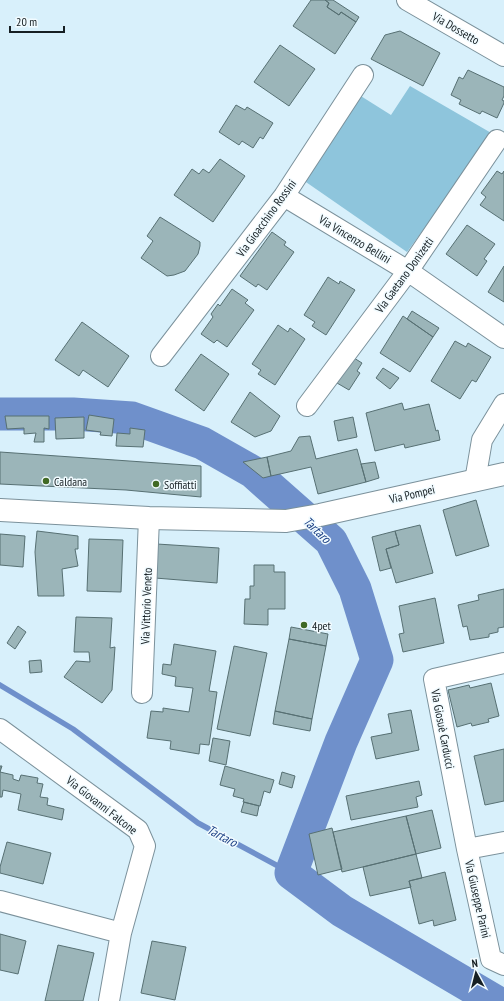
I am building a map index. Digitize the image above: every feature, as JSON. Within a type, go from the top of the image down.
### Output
[{"type":"street","name":"Via Dossetto","points":[[408,0],[504,56]]},
{"type":"street","name":"Via Gioacchino Rossini","points":[[160,356],[284,196],[363,75]]},
{"type":"street","name":"Via Gaetano Donizetti","points":[[308,406],[408,271],[497,140]]},
{"type":"street","name":"Via Vincenzo Bellini","points":[[284,196],[408,271],[504,338]]},
{"type":"street","points":[[475,480],[482,440],[504,404]]},
{"type":"street","name":"Via Pompei","points":[[149,518],[286,521],[320,515],[504,474]]},
{"type":"street","points":[[0,510],[149,518]]},
{"type":"street","name":"Via Vittorio Veneto","points":[[142,693],[149,518]]},
{"type":"street","name":"Via Giosuè Carducci","points":[[467,849],[434,679],[504,663]]},
{"type":"street","name":"Via Giovanni Falcone","points":[[0,729],[138,830],[145,846],[121,932],[109,1001]]},
{"type":"street","points":[[467,849],[504,842]]},
{"type":"street","name":"Via Giuseppe Parini","points":[[467,849],[491,959],[504,966]]},
{"type":"street","points":[[0,901],[121,932]]},
{"type":"shaded area","points":[[410,86],[493,134],[407,252],[303,180],[356,93],[391,115]]},
{"type":"building","points":[[311,0],[325,0],[329,3],[327,7],[339,15],[341,12],[356,22],[335,54],[293,26]]},
{"type":"building","points":[[325,0],[333,0],[359,17],[356,22],[341,12],[339,15],[327,7],[329,3]]},
{"type":"building","points":[[400,31],[440,53],[423,86],[371,59],[385,35]]},
{"type":"building","points":[[280,45],[315,69],[289,106],[254,82]]},
{"type":"building","points":[[468,70],[504,87],[504,96],[502,100],[504,103],[497,118],[482,111],[480,114],[459,104],[461,100],[451,95],[459,77],[463,79]]},
{"type":"building","points":[[236,105],[245,110],[247,107],[273,123],[263,139],[260,137],[253,148],[242,141],[239,145],[219,132]]},
{"type":"building","points":[[220,159],[245,176],[213,222],[174,195],[192,169],[199,174],[203,169],[209,173]]},
{"type":"building","points":[[497,171],[502,174],[504,171],[504,221],[480,205],[486,197],[481,193]]},
{"type":"building","points":[[160,217],[200,242],[198,254],[185,271],[174,275],[167,276],[141,258],[153,241],[147,236]]},
{"type":"building","points":[[467,225],[495,244],[484,259],[487,261],[477,276],[446,254]]},
{"type":"building","points":[[272,232],[286,242],[284,245],[294,252],[267,290],[258,284],[256,287],[240,276]]},
{"type":"building","points":[[504,266],[504,302],[488,292]]},
{"type":"building","points":[[328,277],[339,284],[340,281],[355,290],[326,335],[312,326],[315,322],[304,315]]},
{"type":"building","points":[[232,289],[248,300],[245,303],[254,310],[227,347],[217,340],[214,343],[201,334],[213,317],[211,314],[218,304],[220,306]]},
{"type":"building","points":[[412,311],[439,328],[433,337],[407,319]]},
{"type":"building","points":[[403,316],[433,337],[410,372],[380,353]]},
{"type":"building","points":[[82,322],[129,356],[108,387],[83,370],[79,376],[55,360]]},
{"type":"building","points":[[278,325],[288,332],[290,328],[305,339],[275,385],[258,374],[261,370],[252,364]]},
{"type":"building","points":[[455,341],[466,347],[468,343],[491,357],[476,382],[472,380],[460,399],[431,381]]},
{"type":"building","points":[[201,354],[229,374],[204,411],[175,390]]},
{"type":"building","points":[[354,358],[362,363],[357,371],[360,373],[349,390],[337,383]]},
{"type":"building","points":[[383,368],[399,378],[390,389],[376,378]]},
{"type":"building","points":[[250,392],[280,416],[271,431],[255,437],[231,422]]},
{"type":"building","points":[[402,403],[404,410],[429,404],[440,440],[405,448],[404,444],[375,451],[366,413]]},
{"type":"building","points":[[89,415],[114,419],[112,436],[100,435],[101,432],[86,430]]},
{"type":"building","points":[[5,416],[49,416],[49,429],[44,428],[44,442],[34,442],[36,433],[24,434],[24,428],[7,429]]},
{"type":"building","points":[[84,417],[84,438],[56,439],[55,418]]},
{"type":"building","points":[[353,417],[357,437],[338,441],[334,421]]},
{"type":"building","points":[[130,428],[145,430],[143,447],[116,446],[117,433],[130,434]]},
{"type":"building","points":[[310,436],[316,459],[357,449],[366,482],[318,494],[311,467],[271,476],[267,457],[291,451],[299,437]]},
{"type":"building","points":[[0,452],[201,466],[201,497],[126,490],[0,484]]},
{"type":"building","points":[[267,457],[271,476],[263,478],[243,462]]},
{"type":"building","points":[[375,462],[379,478],[366,482],[361,464]]},
{"type":"building","points":[[476,500],[489,546],[456,556],[443,510]]},
{"type":"building","points":[[420,525],[433,573],[396,583],[386,549],[399,545],[395,531]]},
{"type":"building","points":[[37,531],[78,536],[78,549],[75,549],[78,566],[62,569],[64,596],[38,596],[35,552]]},
{"type":"building","points":[[395,531],[399,545],[386,549],[391,568],[380,571],[372,537]]},
{"type":"building","points":[[0,534],[25,536],[23,567],[0,565]]},
{"type":"building","points":[[89,539],[123,540],[121,592],[87,591]]},
{"type":"building","points":[[157,544],[219,548],[217,583],[155,578]]},
{"type":"building","points":[[254,565],[274,565],[274,572],[285,572],[285,609],[268,609],[268,625],[244,624],[245,599],[250,599],[250,586],[254,586]]},
{"type":"building","points":[[504,589],[504,627],[498,628],[498,632],[489,634],[489,637],[470,640],[467,626],[463,627],[458,605],[479,600],[478,595]]},
{"type":"building","points":[[435,598],[444,643],[403,652],[399,634],[404,633],[399,606]]},
{"type":"building","points":[[76,617],[112,618],[110,648],[115,647],[112,690],[102,703],[64,677],[76,661],[90,662],[89,652],[74,652]]},
{"type":"building","points":[[18,626],[26,632],[15,649],[7,643]]},
{"type":"building","points":[[291,627],[328,634],[326,646],[289,639]]},
{"type":"building","points":[[289,639],[326,646],[312,719],[275,711]]},
{"type":"building","points":[[174,644],[216,651],[209,691],[217,692],[209,745],[200,744],[199,754],[170,749],[171,741],[147,738],[151,711],[163,712],[163,708],[189,712],[193,688],[175,686],[176,677],[162,674],[163,664],[171,665]]},
{"type":"building","points":[[234,646],[267,653],[250,736],[217,729]]},
{"type":"building","points":[[41,660],[42,672],[30,673],[29,661]]},
{"type":"building","points":[[491,683],[499,716],[488,719],[489,722],[472,726],[471,723],[457,727],[448,690],[469,685],[470,688]]},
{"type":"building","points":[[411,710],[419,750],[376,759],[371,737],[392,733],[388,714]]},
{"type":"building","points":[[275,711],[312,719],[310,731],[273,724]]},
{"type":"building","points":[[213,738],[230,741],[226,765],[209,761]]},
{"type":"building","points":[[504,749],[504,801],[485,805],[474,756]]},
{"type":"building","points":[[225,766],[274,780],[270,793],[264,791],[260,806],[243,802],[244,799],[233,796],[235,789],[220,785]]},
{"type":"building","points":[[0,772],[13,775],[13,779],[19,781],[21,775],[38,778],[37,783],[43,784],[40,797],[48,798],[47,805],[64,809],[62,820],[18,810],[21,794],[3,790],[2,797],[0,797]]},
{"type":"building","points":[[282,772],[295,776],[292,788],[279,784]]},
{"type":"building","points":[[419,781],[422,795],[416,797],[418,807],[351,820],[346,796]]},
{"type":"building","points":[[244,802],[259,806],[257,816],[241,812]]},
{"type":"building","points":[[432,810],[441,848],[416,854],[406,816]]},
{"type":"building","points":[[406,816],[416,854],[342,872],[333,832]]},
{"type":"building","points":[[332,828],[342,869],[318,875],[309,834]]},
{"type":"building","points":[[7,842],[51,853],[43,884],[0,873],[0,867]]},
{"type":"building","points":[[416,854],[422,878],[409,881],[411,887],[370,896],[363,867]]},
{"type":"building","points":[[445,872],[456,920],[434,926],[433,920],[419,924],[409,881]]},
{"type":"building","points":[[0,934],[26,941],[18,974],[0,970]]},
{"type":"building","points":[[152,941],[186,947],[175,1000],[141,993]]},
{"type":"building","points":[[58,945],[94,953],[83,1001],[45,1001]]},
{"type":"waterway","name":"Tartaro","points":[[0,414],[73,414],[132,418],[202,443],[253,472],[331,541],[355,589],[377,660],[341,742],[291,873],[342,911],[495,1001]]},
{"type":"waterway","name":"Tartaro","points":[[0,685],[73,729],[198,823],[291,873]]},
{"type":"place","name":"Caldana","points":[[46,481]]},
{"type":"place","name":"Soffiatti","points":[[156,484]]},
{"type":"place","name":"4pet","points":[[304,625]]}]
